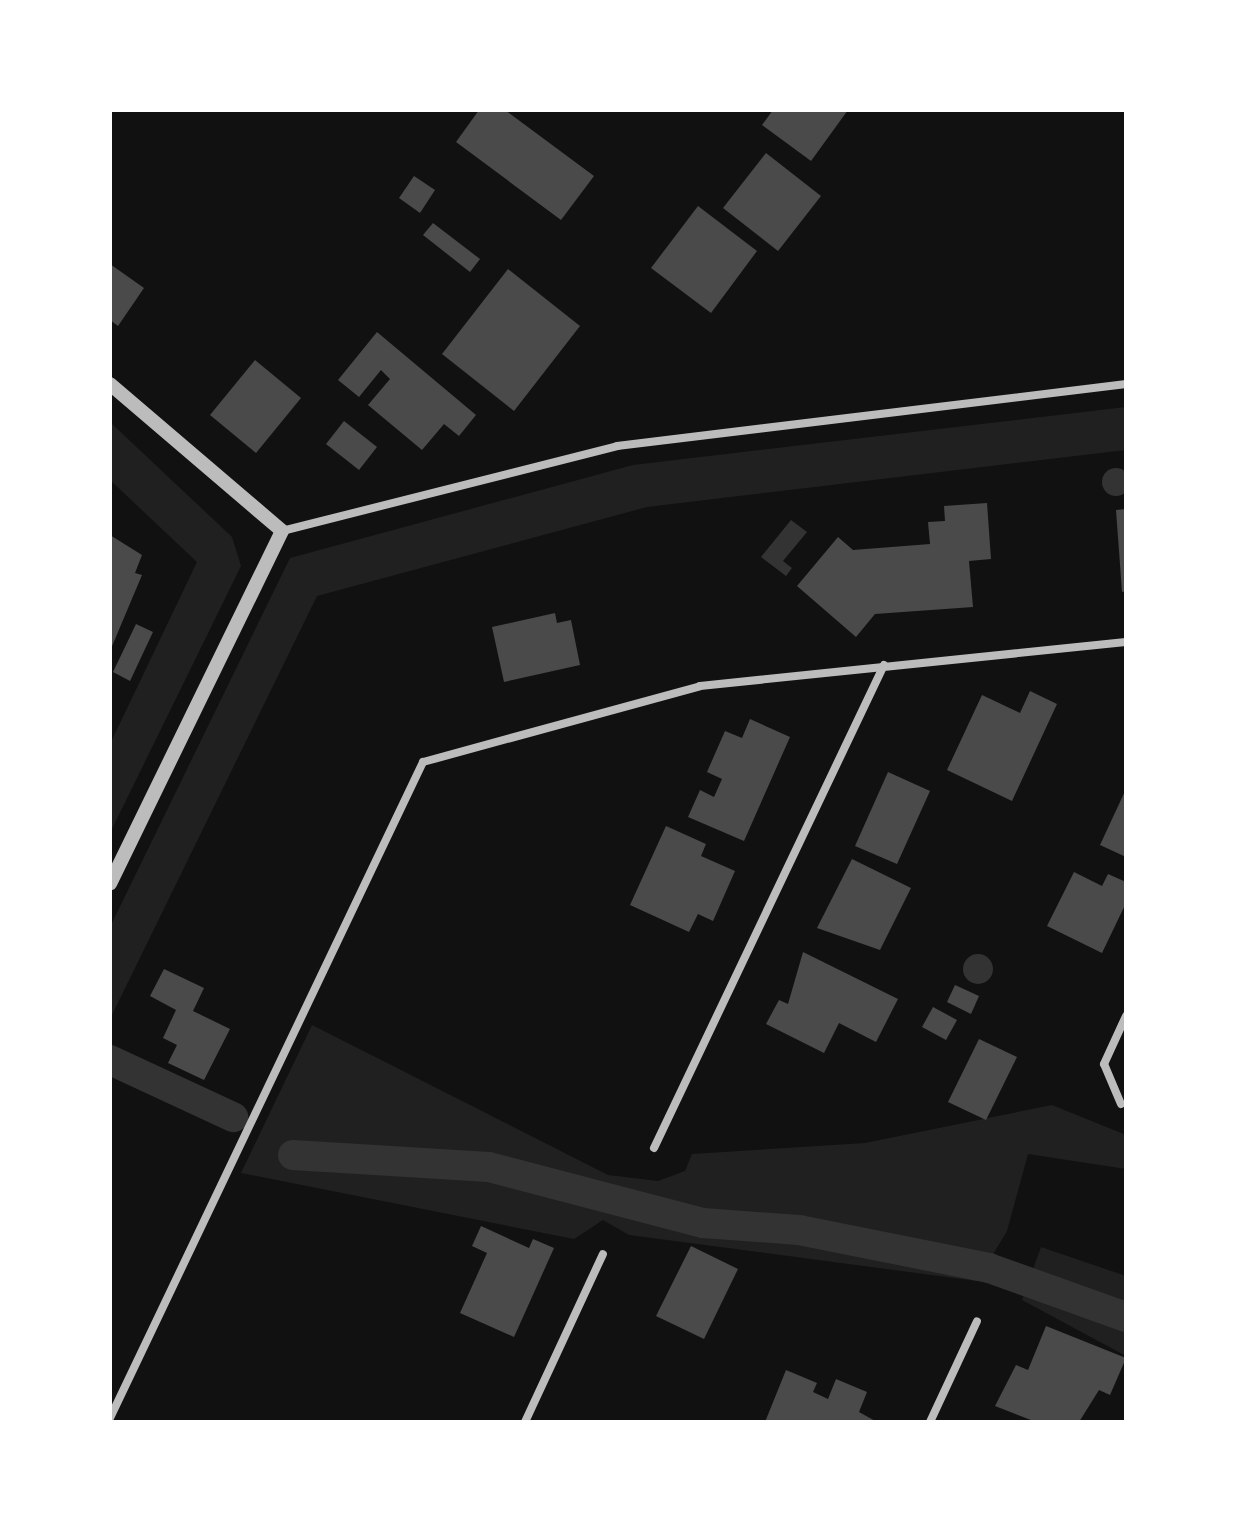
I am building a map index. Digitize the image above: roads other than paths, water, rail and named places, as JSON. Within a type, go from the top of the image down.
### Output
[{"type":"street","points":[[110,384],[282,531]]},
{"type":"street","points":[[110,883],[282,531],[617,446],[1126,384]]},
{"type":"street","points":[[110,1418],[423,762],[700,686],[1126,642]]},
{"type":"street","points":[[654,1148],[884,665]]},
{"type":"street","points":[[1121,1104],[1104,1064],[1126,1016]]},
{"type":"street","points":[[525,1422],[603,1254]]},
{"type":"street","points":[[930,1422],[977,1321]]},
{"type":"waterway","points":[[110,1060],[233,1117]]},
{"type":"waterway","points":[[293,1155],[489,1167],[703,1223],[799,1230],[989,1268],[1126,1317]]}]
